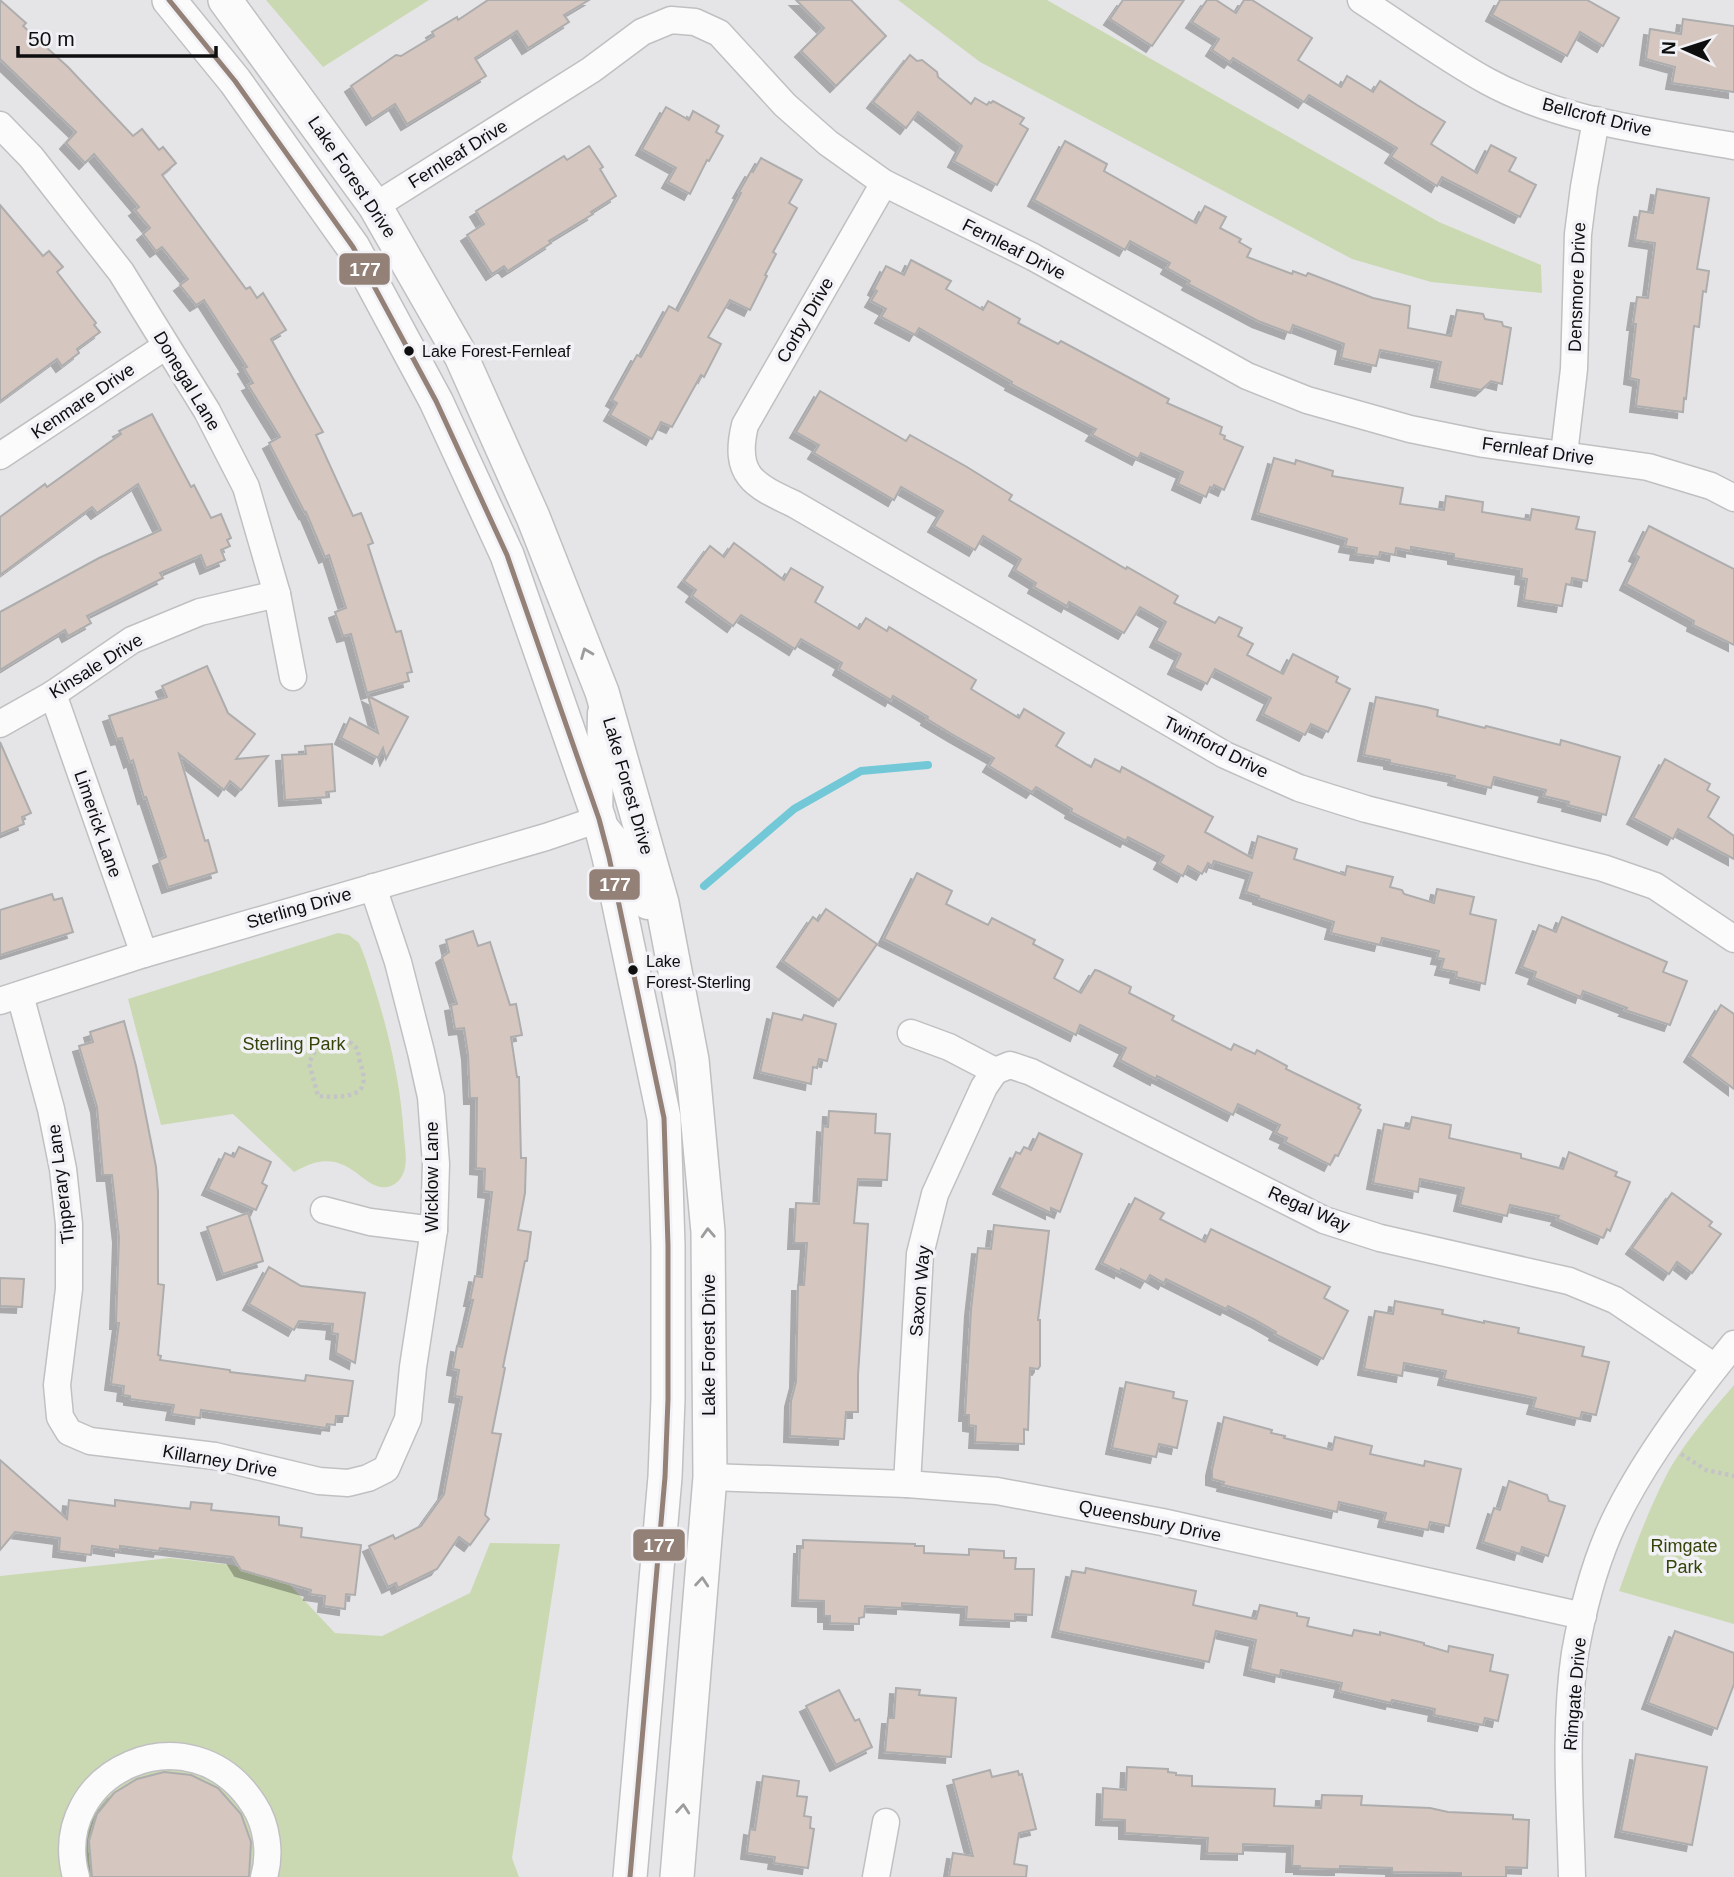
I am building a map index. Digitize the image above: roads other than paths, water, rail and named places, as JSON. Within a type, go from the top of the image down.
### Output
[{"type":"main road","name":"Lake Forest Drive","points":[[169,0],[235,81],[353,247],[436,401],[506,555],[600,819],[664,1118],[668,1246],[668,1399],[657,1581],[630,1877]]},
{"type":"main road","name":"Lake Forest Drive","points":[[225,0],[375,206],[461,356],[533,517],[602,692],[662,903],[692,1060],[708,1232],[710,1477],[677,1877]]},
{"type":"main road","points":[[657,1581],[677,1560],[710,1477],[688,1423],[668,1399]]},
{"type":"street","name":"Bellcroft Drive","points":[[1361,0],[1489,82],[1540,104],[1596,120],[1734,146]]},
{"type":"street","name":"Fernleaf Drive","points":[[375,206],[592,70],[642,32],[671,20],[695,22],[719,33],[785,105],[828,143],[884,183],[1044,263],[1247,376],[1307,400],[1410,429],[1484,443],[1648,467],[1711,486],[1734,499]]},
{"type":"street","name":"Densmore Drive","points":[[1564,454],[1574,369],[1578,234],[1596,120]]},
{"type":"street","name":"Donegal Lane","points":[[0,125],[31,157],[121,272],[207,411],[246,486],[277,594],[293,677]]},
{"type":"street","name":"Corby Drive","points":[[741,463],[740,444],[745,425],[884,183]]},
{"type":"street","name":"Kenmare Drive","points":[[0,456],[166,346]]},
{"type":"street","name":"Twinford Drive","points":[[741,463],[749,479],[761,489],[794,504],[1225,755],[1299,788],[1366,810],[1603,868],[1655,886],[1734,939]]},
{"type":"street","name":"Kinsale Drive","points":[[0,724],[53,694],[132,640],[200,612],[277,594]]},
{"type":"street","points":[[602,692],[600,819],[632,860],[681,1007]]},
{"type":"street","name":"Limerick Lane","points":[[53,694],[144,954]]},
{"type":"street","name":"Sterling Drive","points":[[10,998],[144,954],[546,838],[600,819]]},
{"type":"street","name":"Wicklow Lane","points":[[373,887],[398,962],[431,1097],[436,1164],[434,1230],[418,1330],[408,1419],[386,1469]]},
{"type":"street","name":"Tipperary Lane","points":[[10,998],[51,1109],[63,1169],[69,1224],[69,1289],[57,1384],[60,1417]]},
{"type":"street","name":"Regal Way","points":[[911,1033],[949,1047],[995,1071],[1010,1065],[1031,1072],[1324,1220],[1380,1238],[1569,1281],[1615,1300],[1715,1367]]},
{"type":"street","name":"Saxon Way","points":[[907,1484],[920,1254],[935,1194],[984,1087],[995,1071]]},
{"type":"street","points":[[324,1210],[370,1222],[434,1230]]},
{"type":"street","name":"Rimgate Drive","points":[[1572,1877],[1569,1738],[1575,1655],[1594,1574],[1609,1534],[1633,1485],[1734,1344]]},
{"type":"street","name":"Killarney Drive","points":[[60,1417],[69,1432],[90,1441],[215,1456],[319,1481],[348,1483],[368,1478],[386,1469]]},
{"type":"street","name":"Queensbury Drive","points":[[710,1477],[907,1484],[997,1491],[1094,1509],[1583,1616]]},
{"type":"street","points":[[76,1877],[73,1866],[74,1838],[82,1811],[97,1788],[119,1770],[144,1758],[172,1755],[199,1759],[225,1771],[245,1790],[260,1813],[267,1840],[267,1868],[264,1877]]},
{"type":"street","points":[[876,1877],[886,1822]]},
{"type":"waterway","points":[[704,886],[794,809],[861,771],[928,765]]},
{"type":"place","name":"Lake Forest-Fernleaf","points":[[409,351]]},
{"type":"place","name":"Lake Forest-Sterling","points":[[633,970]]},
{"type":"park label","name":"Sterling Park","points":[[294,1044]]},
{"type":"park label","name":"Rimgate Park","points":[[1684,1556]]}]
